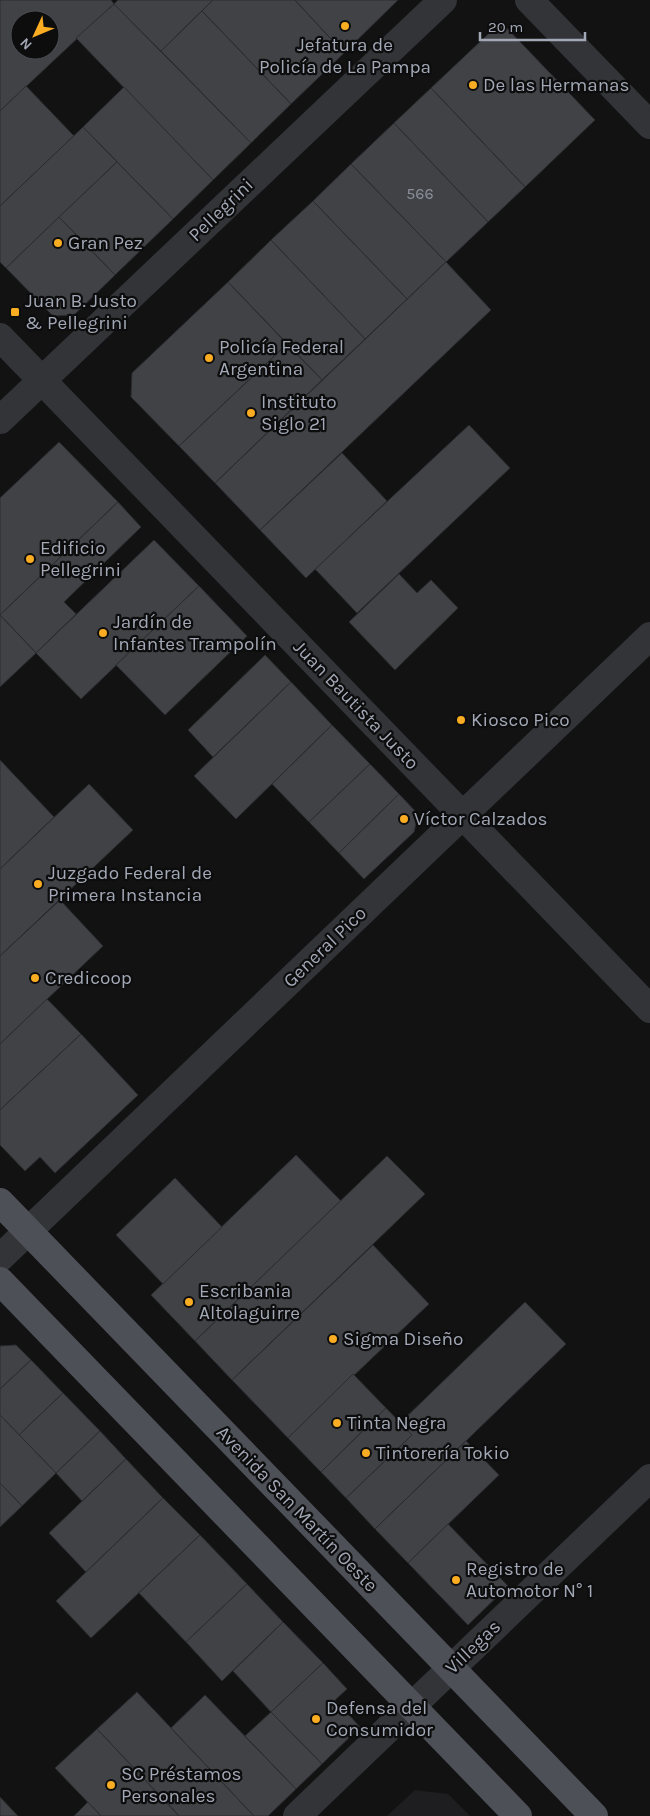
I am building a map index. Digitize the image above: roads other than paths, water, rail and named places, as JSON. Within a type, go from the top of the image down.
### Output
[{"type":"main road","name":"Avenida San Martín Oeste","points":[[0,1202],[594,1816]]},
{"type":"main road","points":[[0,1281],[518,1816]]},
{"type":"street","name":"Pellegrini","points":[[0,420],[443,0]]},
{"type":"street","points":[[529,0],[650,125]]},
{"type":"street","name":"Juan Bautista Justo","points":[[0,337],[650,1008]]},
{"type":"street","name":"General Pico","points":[[0,1258],[650,636]]},
{"type":"street","name":"Villegas","points":[[297,1816],[650,1478]]},
{"type":"place","name":"Jefatura de Policía de La Pampa","points":[[345,26]]},
{"type":"place","name":"De las Hermanas","points":[[473,85]]},
{"type":"place","name":"Gran Pez","points":[[58,243]]},
{"type":"place","name":"Juan B. Justo & Pellegrini","points":[[15,312]]},
{"type":"place","name":"Policía Federal Argentina","points":[[209,358]]},
{"type":"place","name":"Instituto Siglo 21","points":[[251,413]]},
{"type":"place","name":"Edificio Pellegrini","points":[[30,559]]},
{"type":"place","name":"Jardín de Infantes Trampolín","points":[[103,633]]},
{"type":"place","name":"Kiosco Pico","points":[[461,720]]},
{"type":"place","name":"Víctor Calzados","points":[[404,819]]},
{"type":"place","name":"Juzgado Federal de Primera Instancia","points":[[38,884]]},
{"type":"place","name":"Credicoop","points":[[35,978]]},
{"type":"place","name":"Escribania Altolaguirre","points":[[189,1302]]},
{"type":"place","name":"Sigma Diseño","points":[[333,1339]]},
{"type":"place","name":"Tinta Negra","points":[[337,1423]]},
{"type":"place","name":"Tintorería Tokio","points":[[366,1453]]},
{"type":"place","name":"Registro de Automotor N° 1","points":[[456,1580]]},
{"type":"place","name":"Defensa del Consumidor","points":[[316,1719]]},
{"type":"place","name":"SC Préstamos Personales","points":[[111,1785]]}]
